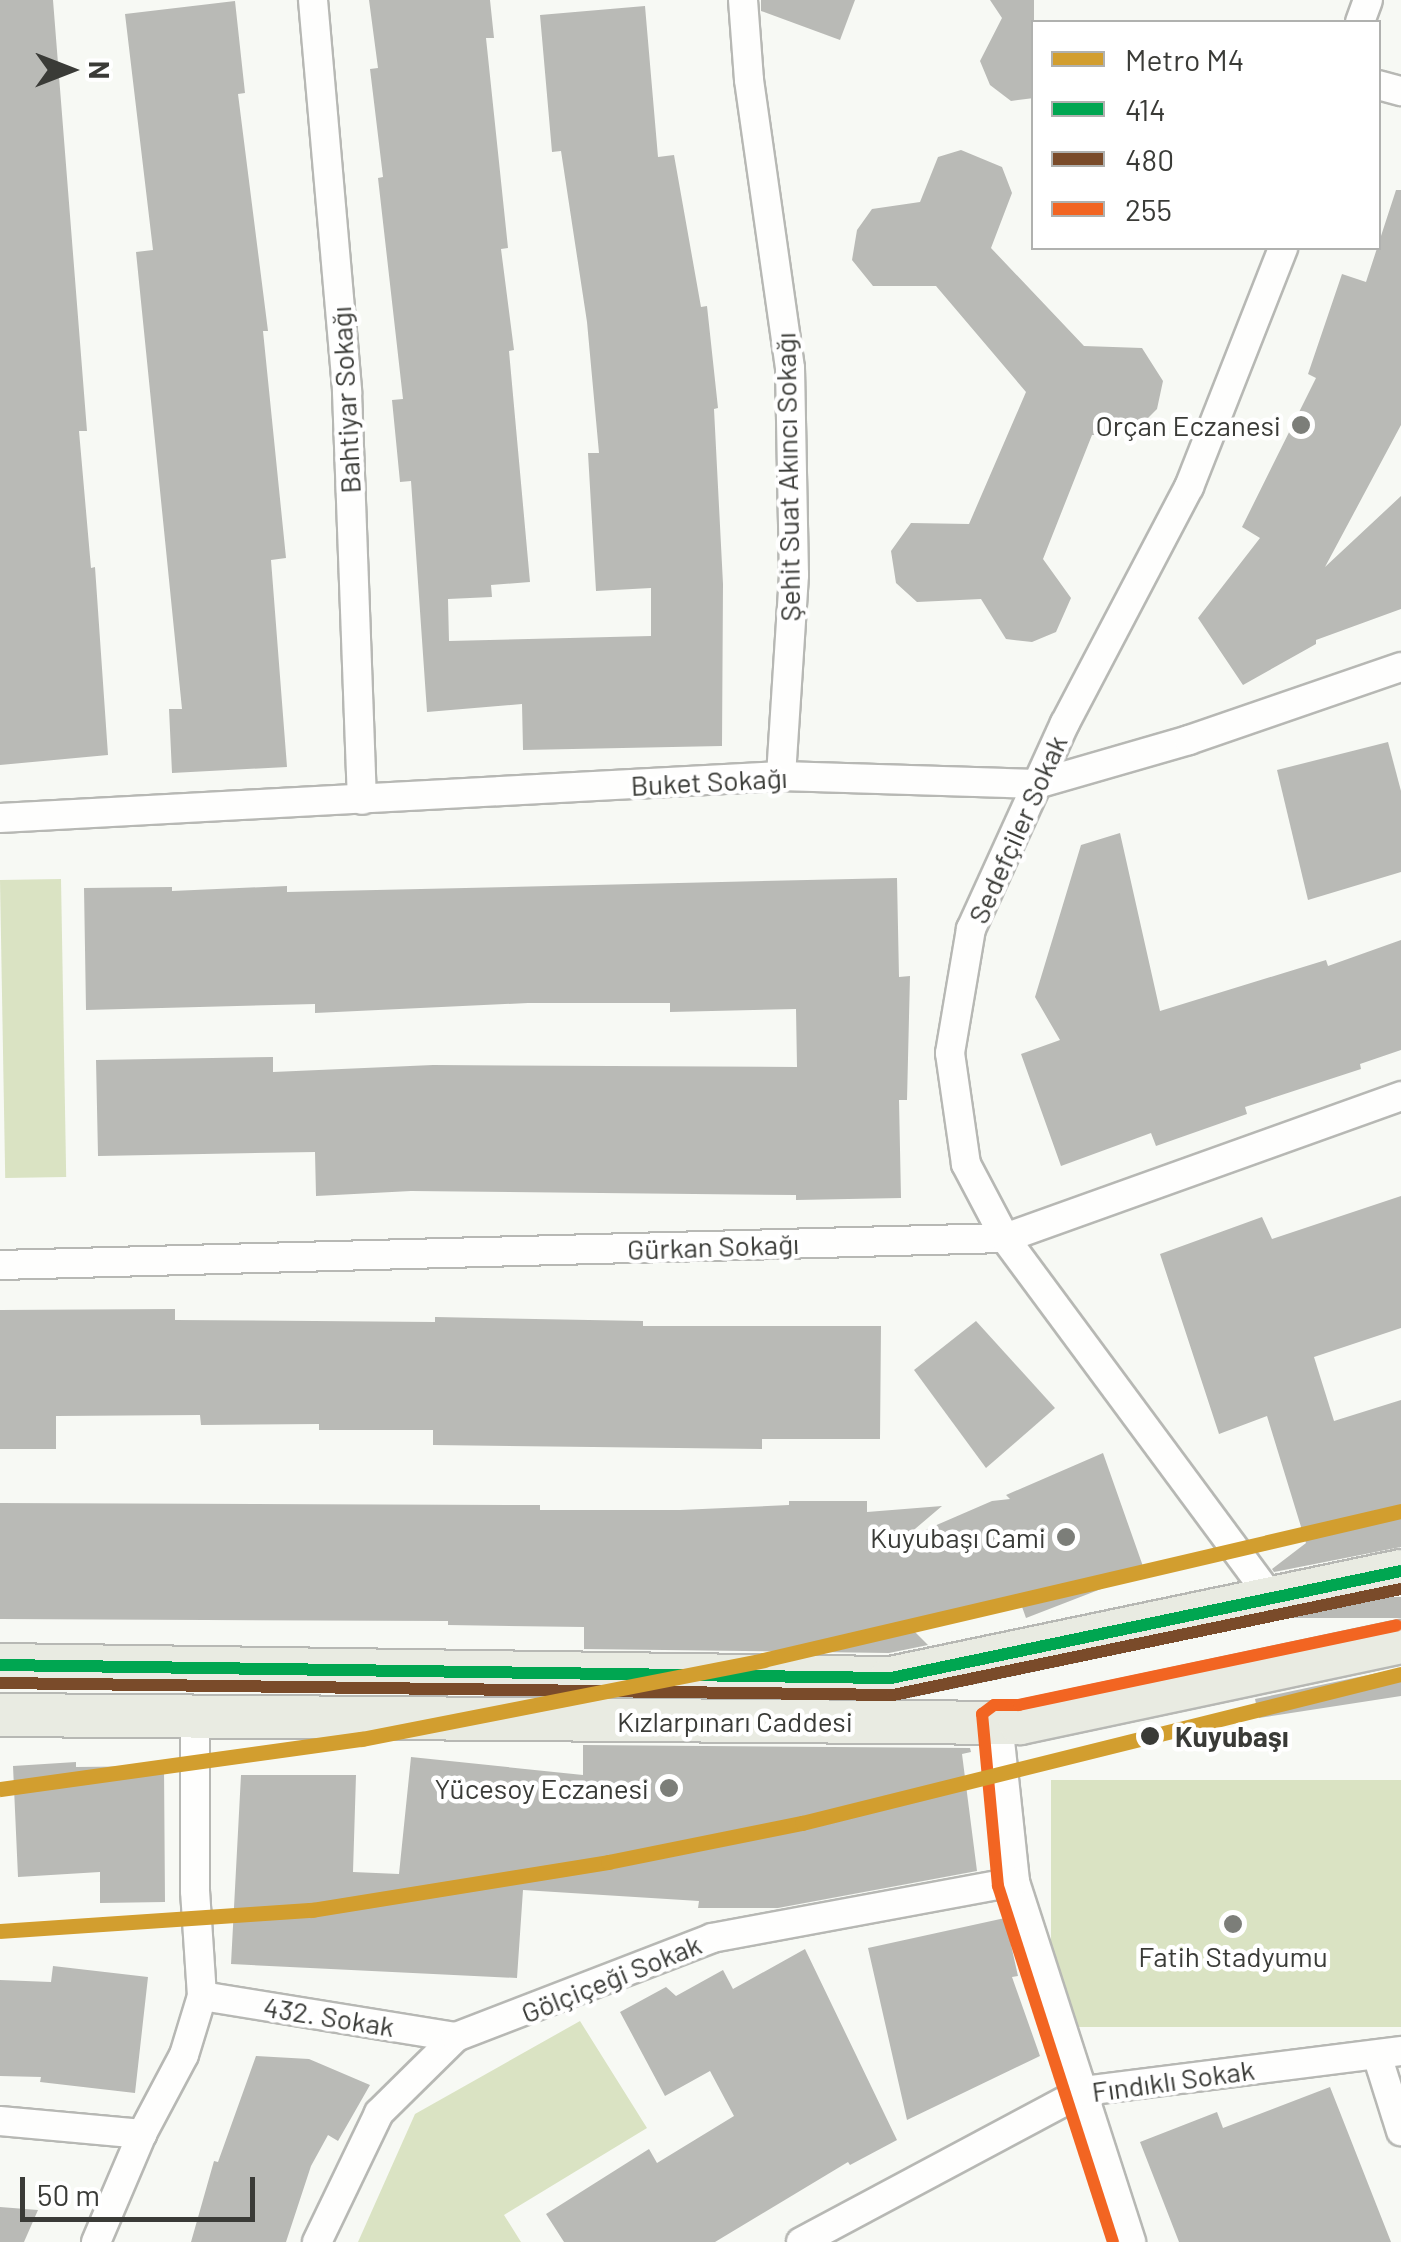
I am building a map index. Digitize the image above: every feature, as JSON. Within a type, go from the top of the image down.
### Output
[{"type":"main road","name":"Kızlarpınarı Caddesi","points":[[0,1665],[891,1678],[1401,1571]]},
{"type":"main road","name":"Kızlarpınarı Caddesi","points":[[0,1715],[1020,1723],[1401,1642]]},
{"type":"street","name":"Bahtiyar Sokağı","points":[[313,0],[347,392],[362,800]]},
{"type":"street","name":"Şehit Suat Akıncı Sokağı","points":[[743,0],[749,80],[790,368],[794,575],[781,776]]},
{"type":"street","name":"Sedefçiler Sokak","points":[[1272,1599],[1006,1238],[966,1164],[950,1053],[971,929],[1037,784],[1189,487],[1281,250]]},
{"type":"street","name":"Buket Sokağı","points":[[0,818],[781,776],[1037,784],[1189,740],[1401,667]]},
{"type":"street","name":"Gürkan Sokağı","points":[[0,1265],[1006,1238],[1401,1096]]},
{"type":"street","points":[[96,2242],[142,2134],[184,2055],[202,1996],[195,1890],[195,1719]]},
{"type":"street","points":[[998,1722],[1015,1882],[1131,2242]]},
{"type":"street","name":"Gölçiçeği Sokak","points":[[316,2242],[379,2114],[456,2037],[712,1938],[1015,1882]]},
{"type":"street","name":"432. Sokak","points":[[202,1996],[456,2037]]},
{"type":"street","points":[[1389,2053],[1401,2131]]},
{"type":"street","name":"Fındıklı Sokak","points":[[815,2239],[1084,2092],[1389,2053]]},
{"type":"street","points":[[0,2120],[142,2134]]},
{"type":"green space","points":[[61,879],[66,1177],[5,1178],[0,880]]},
{"type":"green space","name":"Fatih Stadyumu","points":[[1051,1780],[1401,1780],[1401,2027],[1051,2027]]},
{"type":"green space","points":[[580,2021],[647,2128],[504,2215],[521,2242],[358,2242],[415,2114]]},
{"type":"building","points":[[0,0],[53,0],[87,431],[79,431],[91,568],[95,567],[108,755],[0,765]]},
{"type":"building","points":[[369,0],[490,0],[494,38],[486,38],[508,248],[501,249],[514,350],[509,351],[530,582],[491,585],[492,597],[448,599],[449,641],[651,636],[651,588],[596,591],[588,453],[599,453],[587,322],[561,151],[552,152],[540,15],[645,6],[658,157],[674,155],[701,307],[707,306],[718,408],[714,409],[723,584],[722,746],[523,750],[522,704],[427,712],[411,481],[400,482],[392,400],[403,399],[378,178],[383,177],[370,69],[378,68]]},
{"type":"building","points":[[761,0],[855,0],[840,40],[761,11]]},
{"type":"building","points":[[990,0],[1034,0],[1031,98],[1011,101],[990,85],[980,61],[1002,18]]},
{"type":"building","points":[[235,1],[245,93],[238,94],[268,331],[263,331],[286,558],[271,560],[287,767],[172,773],[169,709],[182,709],[136,252],[153,250],[125,14]]},
{"type":"building","points":[[961,150],[1002,167],[1012,193],[991,248],[1084,346],[1142,348],[1163,381],[1157,409],[1133,433],[1092,435],[1043,559],[1071,598],[1056,632],[1032,642],[1006,639],[981,599],[917,602],[896,583],[891,551],[911,523],[969,524],[1026,392],[936,286],[873,286],[852,260],[857,230],[872,209],[920,202],[938,157]]},
{"type":"building","points":[[1396,190],[1401,190],[1401,425],[1325,567],[1401,496],[1401,609],[1316,640],[1316,644],[1243,685],[1198,618],[1260,538],[1242,527],[1316,378],[1308,374],[1342,274],[1366,282],[1376,250],[1381,250],[1381,236]]},
{"type":"building","points":[[1388,742],[1401,791],[1401,872],[1308,900],[1277,770]]},
{"type":"building","points":[[1120,833],[1160,1011],[1326,960],[1328,966],[1401,940],[1401,1050],[1360,1064],[1361,1069],[1245,1107],[1247,1114],[1156,1146],[1151,1133],[1061,1166],[1021,1054],[1060,1040],[1035,997],[1081,845]]},
{"type":"building","points":[[897,878],[899,977],[910,976],[907,1100],[899,1100],[901,1198],[796,1200],[796,1195],[411,1191],[316,1196],[315,1152],[98,1156],[96,1060],[273,1057],[273,1072],[433,1065],[797,1067],[796,1009],[670,1012],[670,1003],[528,1003],[315,1013],[315,1004],[86,1010],[84,888],[172,887],[172,891],[287,886],[287,892]]},
{"type":"building","points":[[1401,1196],[1401,1328],[1314,1357],[1334,1421],[1401,1400],[1401,1547],[1274,1572],[1272,1569],[1306,1543],[1267,1416],[1219,1434],[1160,1254],[1262,1217],[1272,1239]]},
{"type":"building","points":[[175,1309],[175,1320],[435,1322],[435,1317],[643,1321],[643,1326],[881,1326],[880,1439],[762,1439],[762,1449],[433,1445],[433,1430],[319,1430],[319,1424],[201,1425],[200,1415],[56,1416],[56,1449],[0,1449],[0,1310]]},
{"type":"building","points":[[976,1321],[1055,1408],[986,1468],[914,1370]]},
{"type":"building","points":[[1103,1453],[1145,1572],[1026,1618],[1021,1604],[905,1622],[928,1645],[889,1653],[584,1649],[584,1627],[448,1625],[448,1621],[0,1619],[0,1503],[540,1505],[540,1510],[680,1510],[789,1505],[789,1501],[867,1501],[867,1512],[942,1506],[902,1540],[992,1501],[1010,1499],[1006,1495]]},
{"type":"building","points":[[1222,1597],[1401,1597],[1401,1618],[1222,1618]]},
{"type":"building","points":[[1401,1668],[1401,1696],[1259,1718],[1255,1699]]},
{"type":"building","points":[[583,1745],[970,1748],[971,1752],[962,1754],[977,1871],[778,1908],[698,1908],[699,1901],[523,1890],[517,1978],[231,1964],[241,1775],[356,1775],[353,1872],[399,1874],[411,1757],[583,1775]]},
{"type":"building","points":[[76,1762],[76,1767],[164,1766],[165,1902],[100,1903],[100,1872],[18,1877],[13,1766]]},
{"type":"building","points":[[1005,1918],[1018,1976],[1012,1977],[1040,2056],[907,2120],[868,1948]]},
{"type":"building","points":[[805,1949],[897,2140],[850,2165],[848,2162],[715,2242],[564,2242],[546,2214],[649,2149],[657,2163],[734,2116],[710,2071],[665,2096],[620,2012],[666,1987],[676,1996],[723,1970],[733,1989]]},
{"type":"building","points":[[53,1966],[148,1977],[135,2093],[40,2082],[41,2077],[0,2076],[0,1980],[51,1982]]},
{"type":"building","points":[[256,2056],[309,2059],[370,2085],[338,2141],[328,2135],[311,2166],[286,2242],[191,2242],[214,2161],[218,2162]]},
{"type":"building","points":[[1330,2087],[1391,2242],[1179,2242],[1140,2142],[1217,2112],[1223,2128]]},
{"type":"building","points":[[0,2207],[38,2210],[24,2242],[0,2242]]},
{"type":"metro line","name":"M4","points":[[0,1789],[362,1739],[763,1660],[1401,1511]]},
{"type":"metro line","name":"M4","points":[[0,1931],[312,1910],[608,1862],[802,1823],[1401,1674]]},
{"type":"transit line","name":"414","points":[[0,1665],[891,1678],[1401,1571]]},
{"type":"transit line","name":"480","points":[[0,1683],[893,1695],[1401,1589]]},
{"type":"transit line","name":"255","points":[[1113,2242],[998,1886],[982,1714],[994,1705],[1019,1705],[1397,1625]]},
{"type":"place","name":"Orçan Eczanesi","points":[[1301,425]]},
{"type":"place","name":"Kuyubaşı Cami","points":[[1066,1537]]},
{"type":"place","name":"Kuyubaşı","points":[[1150,1736]]},
{"type":"place","name":"Yücesoy Eczanesi","points":[[669,1788]]},
{"type":"place","name":"Fatih Stadyumu","points":[[1233,1924]]}]
